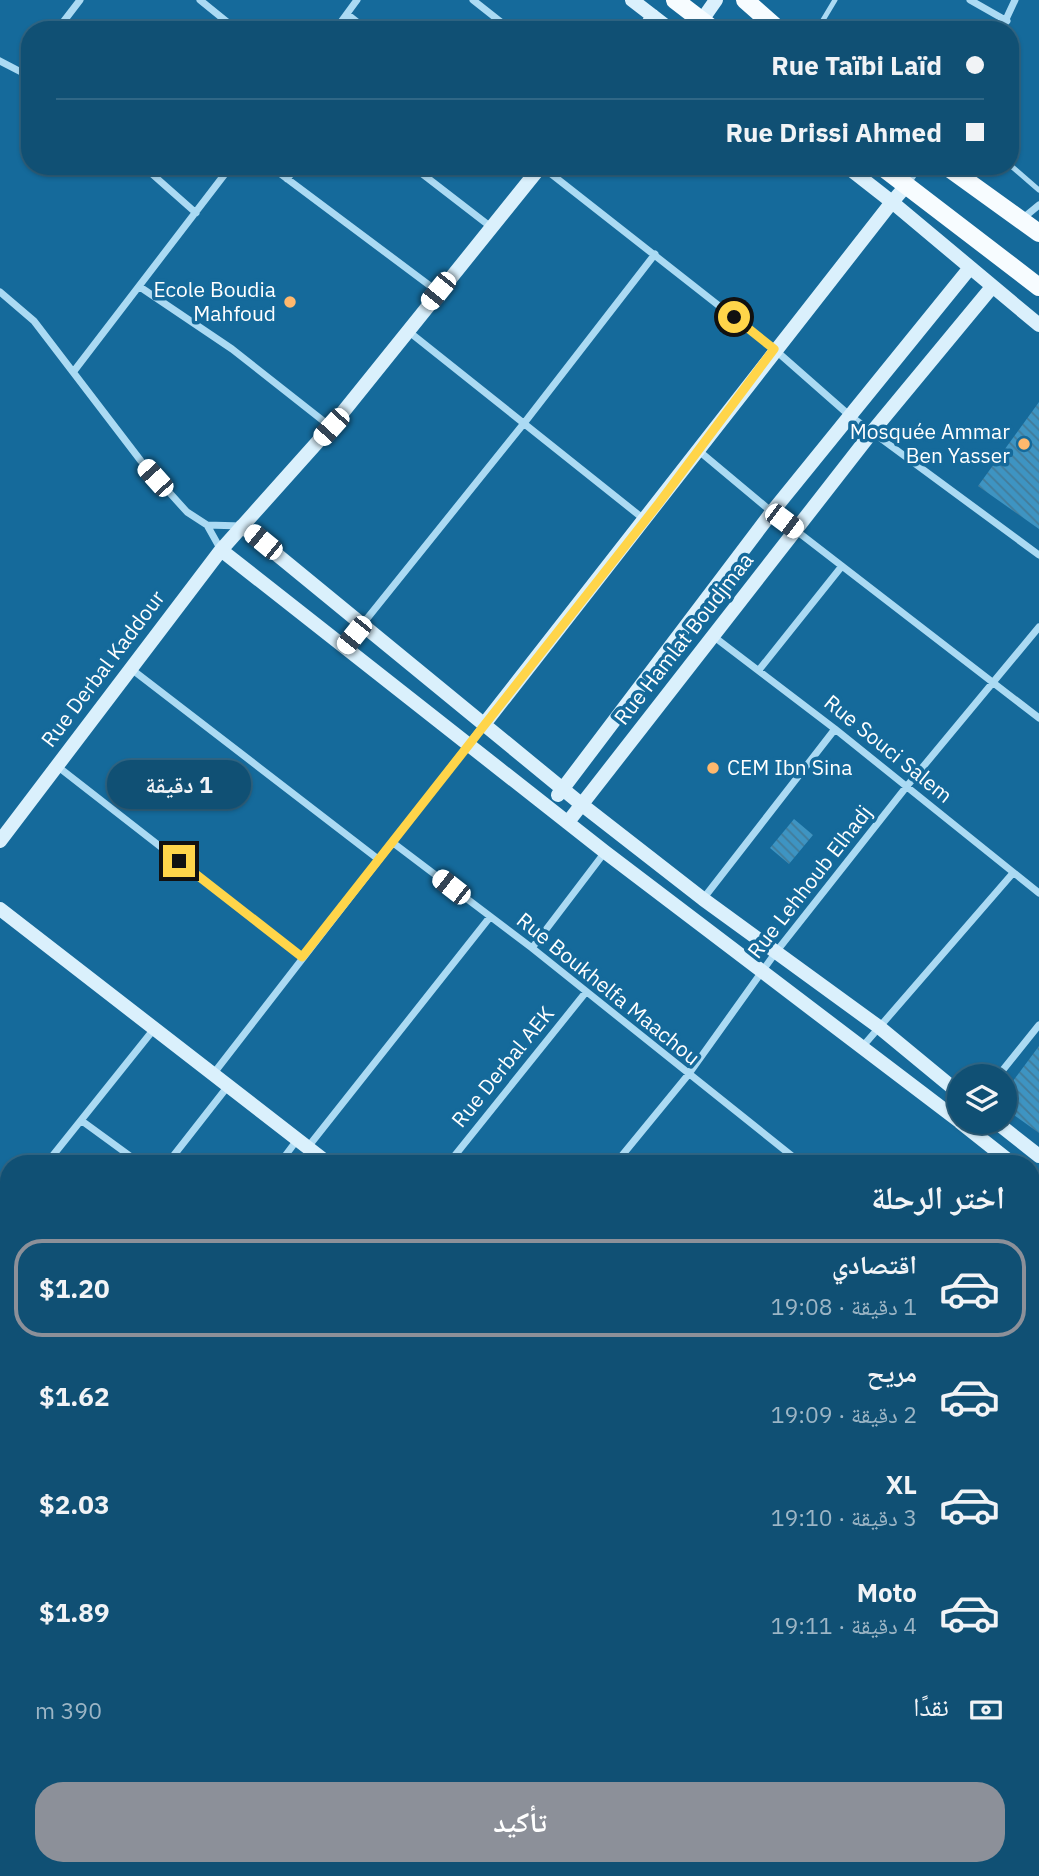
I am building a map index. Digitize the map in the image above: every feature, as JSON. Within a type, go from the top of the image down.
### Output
[{"type":"main road","points":[[675,0],[703,21]]},
{"type":"main road","points":[[745,0],[769,21]]},
{"type":"main road","points":[[892,175],[1039,287]]},
{"type":"main road","points":[[959,175],[1039,233]]},
{"type":"street","points":[[64,21],[80,0]]},
{"type":"street","points":[[200,0],[226,21]]},
{"type":"street","points":[[210,8],[216,0]]},
{"type":"street","points":[[342,21],[357,0]]},
{"type":"street","points":[[473,0],[500,21]]},
{"type":"street","points":[[632,0],[659,21]]},
{"type":"street","points":[[709,21],[716,0]]},
{"type":"street","points":[[970,0],[1007,20],[1015,0]]},
{"type":"street","points":[[347,14],[356,21]]},
{"type":"street","points":[[650,21],[653,16]]},
{"type":"street","points":[[0,61],[21,72]]},
{"type":"street","points":[[153,175],[195,213]]},
{"type":"street","points":[[74,371],[224,175]]},
{"type":"street","points":[[282,175],[438,291]]},
{"type":"street","points":[[287,179],[290,175]]},
{"type":"street","points":[[424,175],[491,227]]},
{"type":"street","name":"Rue Derbal Kaddour","points":[[0,841],[221,550],[331,427],[406,330],[534,175]]},
{"type":"street","points":[[553,175],[774,349],[849,415],[1039,555]]},
{"type":"street","points":[[857,175],[1039,325]]},
{"type":"street","points":[[214,1073],[378,859],[646,520],[774,349],[913,175]]},
{"type":"street","points":[[1022,220],[1039,205]]},
{"type":"street","points":[[345,646],[525,422],[655,254]]},
{"type":"street","name":"Rue Hamlat Boudjmaa","points":[[549,806],[772,512],[969,269]]},
{"type":"street","points":[[140,287],[232,349],[331,427]]},
{"type":"street","name":"Rue Hamlat Boudjmaa","points":[[568,822],[872,432],[992,287]]},
{"type":"street","points":[[0,292],[34,321],[141,461],[187,512],[206,525],[221,550],[605,852],[947,1112]]},
{"type":"street","points":[[406,330],[646,520]]},
{"type":"street","points":[[699,451],[772,512],[1039,718]]},
{"type":"street","points":[[206,525],[243,526],[562,789],[703,899],[879,1027],[947,1083]]},
{"type":"street","points":[[759,670],[842,566]]},
{"type":"street","name":"Rue Lehhoub Elhadj","points":[[622,1155],[688,1075],[776,952],[907,786],[1039,627]]},
{"type":"street","name":"Rue Souci Salem","points":[[712,635],[835,729],[1039,893]]},
{"type":"street","points":[[130,668],[378,859]]},
{"type":"street","points":[[703,899],[835,729]]},
{"type":"street","points":[[56,765],[302,957]]},
{"type":"street","name":"Rue Boukhelfa Maachou","points":[[392,842],[532,948],[791,1155]]},
{"type":"street","points":[[532,948],[605,852]]},
{"type":"street","points":[[863,1046],[1013,873]]},
{"type":"street","points":[[0,909],[318,1155]]},
{"type":"street","points":[[289,1155],[303,1143],[490,917]]},
{"type":"street","name":"Rue Derbal AEK","points":[[455,1155],[586,992]]},
{"type":"street","points":[[1008,1064],[1039,1025]]},
{"type":"street","points":[[54,1155],[155,1028]]},
{"type":"street","points":[[174,1155],[228,1086]]},
{"type":"street","points":[[82,1121],[129,1155]]},
{"type":"street","points":[[975,1134],[1002,1155]]},
{"type":"street","points":[[1011,1134],[1038,1155]]},
{"type":"lane","points":[[822,21],[835,0]]},
{"type":"lane","points":[[1019,173],[1039,190]]},
{"type":"building","name":"Mosquée Ammar Ben Yasser","points":[[1039,402],[1039,529],[978,486]]},
{"type":"building","points":[[794,819],[813,835],[789,864],[770,848]]},
{"type":"building","points":[[1039,1046],[1039,1133],[1017,1117],[1017,1076]]},
{"type":"place","name":"Ecole Boudia Mahfoud","points":[[290,302]]},
{"type":"place","name":"Mosquée Ammar Ben Yasser","points":[[1024,444]]},
{"type":"place","name":"CEM Ibn Sina","points":[[713,768]]},
{"type":"route","points":[[179,861],[302,957],[659,503],[774,349],[734,317]]}]
